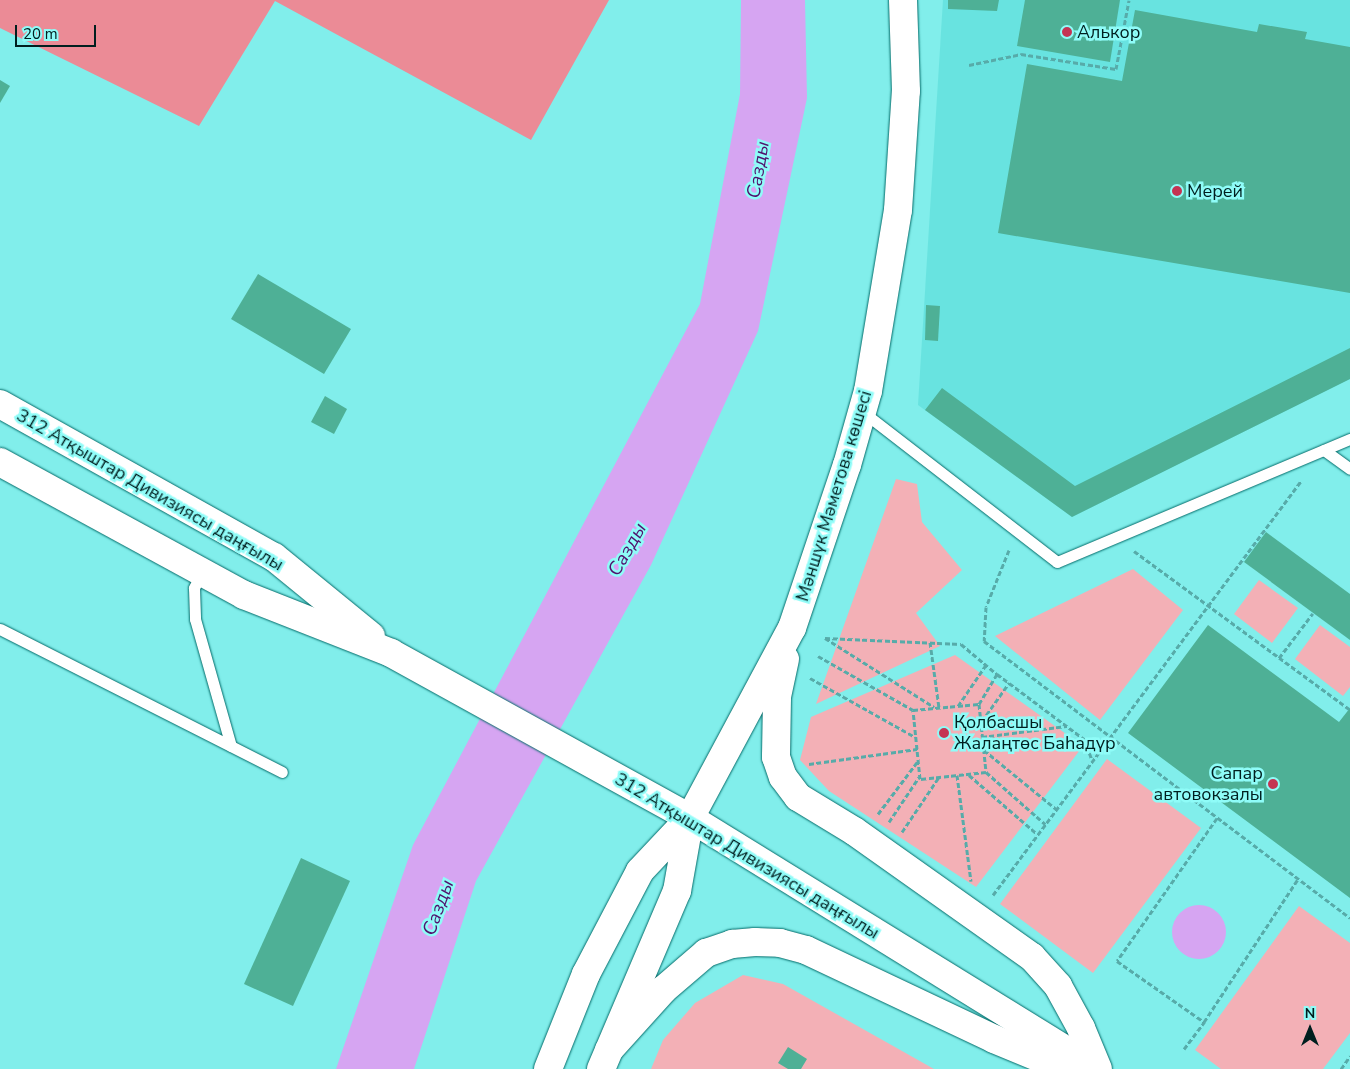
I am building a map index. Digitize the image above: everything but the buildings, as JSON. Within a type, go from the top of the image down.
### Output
[{"type":"main road","name":"Мәншүк Мәметова көшесі","points":[[548,1069],[586,974],[640,871],[690,818],[792,628],[862,411],[898,210],[906,91],[903,0]]},
{"type":"main road","name":"312 Атқыштар Дивизиясы даңғылы","points":[[0,404],[274,557],[391,653]]},
{"type":"main road","name":"312 Атқыштар Дивизиясы даңғылы","points":[[1,464],[244,595],[391,653],[473,698],[690,818],[1097,1069]]},
{"type":"main road","points":[[792,628],[777,698],[774,728],[776,757],[783,777],[798,797],[854,831],[1032,957],[1058,986],[1081,1028],[1097,1069]]},
{"type":"main road","name":"Мәншүк Мәметова көшесі","points":[[605,1060],[677,891],[690,818]]},
{"type":"main road","points":[[605,1060],[663,990],[706,953],[732,944],[755,942],[780,943],[806,950],[994,1039],[1045,1060],[1090,1069]]},
{"type":"lane","points":[[862,411],[1057,562],[1350,439]]},
{"type":"lane","points":[[1324,450],[1350,469]]},
{"type":"lane","points":[[202,572],[194,588],[195,620],[231,746]]},
{"type":"lane","points":[[0,629],[282,772]]},
{"type":"path","points":[[970,65],[1021,54],[1116,69],[1129,0]]},
{"type":"path","points":[[991,898],[1207,604],[1324,450]]},
{"type":"path","points":[[1017,531],[986,607],[984,641],[1350,918]]},
{"type":"path","points":[[1115,538],[1349,709]]},
{"type":"path","points":[[1279,658],[1313,613]]},
{"type":"path","points":[[937,708],[825,638],[961,644],[999,676],[1084,739],[1092,760]]},
{"type":"path","points":[[930,642],[937,708]]},
{"type":"path","points":[[818,656],[913,710],[979,704]]},
{"type":"path","points":[[958,706],[986,665]]},
{"type":"path","points":[[999,676],[979,704],[986,772],[1045,824]]},
{"type":"path","points":[[810,678],[916,737]]},
{"type":"path","points":[[981,722],[1009,683]]},
{"type":"path","points":[[888,823],[920,776],[913,710]]},
{"type":"path","points":[[982,737],[1066,726]]},
{"type":"path","points":[[800,766],[917,749]]},
{"type":"path","points":[[984,750],[1056,809]]},
{"type":"path","points":[[877,816],[918,760]]},
{"type":"path","points":[[920,776],[939,777],[986,772]]},
{"type":"path","points":[[968,774],[1037,834]]},
{"type":"path","points":[[956,775],[973,890]]},
{"type":"path","points":[[896,840],[939,777]]},
{"type":"path","points":[[1204,1022],[1118,961],[1217,818]]},
{"type":"path","points":[[1184,1049],[1299,879]]},
{"type":"path","points":[[1341,1069],[1350,1056]]},
{"type":"shaded area","points":[[0,0],[609,0],[531,140],[275,1],[199,126],[0,28]]},
{"type":"shaded area","points":[[943,0],[1350,0],[1350,379],[1072,517],[918,405]]},
{"type":"shaded area","points":[[896,479],[917,484],[922,522],[962,570],[916,613],[940,646],[816,704]]},
{"type":"shaded area","points":[[1133,569],[1183,610],[1100,720],[995,636]]},
{"type":"shaded area","points":[[1259,580],[1298,608],[1272,643],[1234,614]]},
{"type":"shaded area","points":[[1320,625],[1350,647],[1350,687],[1343,696],[1295,659]]},
{"type":"shaded area","points":[[955,655],[1083,746],[976,887],[829,791],[800,760],[811,717]]},
{"type":"shaded area","points":[[1107,759],[1201,828],[1093,973],[1000,904]]},
{"type":"shaded area","points":[[1299,906],[1350,943],[1350,1033],[1323,1069],[1221,1069],[1195,1050]]},
{"type":"shaded area","points":[[743,975],[783,984],[934,1069],[651,1069],[663,1040],[695,1003]]},
{"type":"water","name":"Сазды","points":[[741,0],[805,0],[807,98],[758,331],[651,565],[476,881],[414,1069],[336,1069],[413,845],[700,304],[740,94]]},
{"type":"water","points":[[1194,905],[1204,905],[1214,909],[1222,917],[1226,932],[1222,947],[1214,955],[1204,959],[1194,959],[1184,955],[1176,947],[1172,937],[1172,927],[1176,917],[1184,909]]},
{"type":"place","name":"Алькор","points":[[1067,32]]},
{"type":"place","name":"Мерей","points":[[1177,191]]},
{"type":"place","name":"Қолбасшы Жалаңтөс Баһадүр","points":[[944,733]]},
{"type":"place","name":"Сапар автовокзалы","points":[[1273,784]]}]
